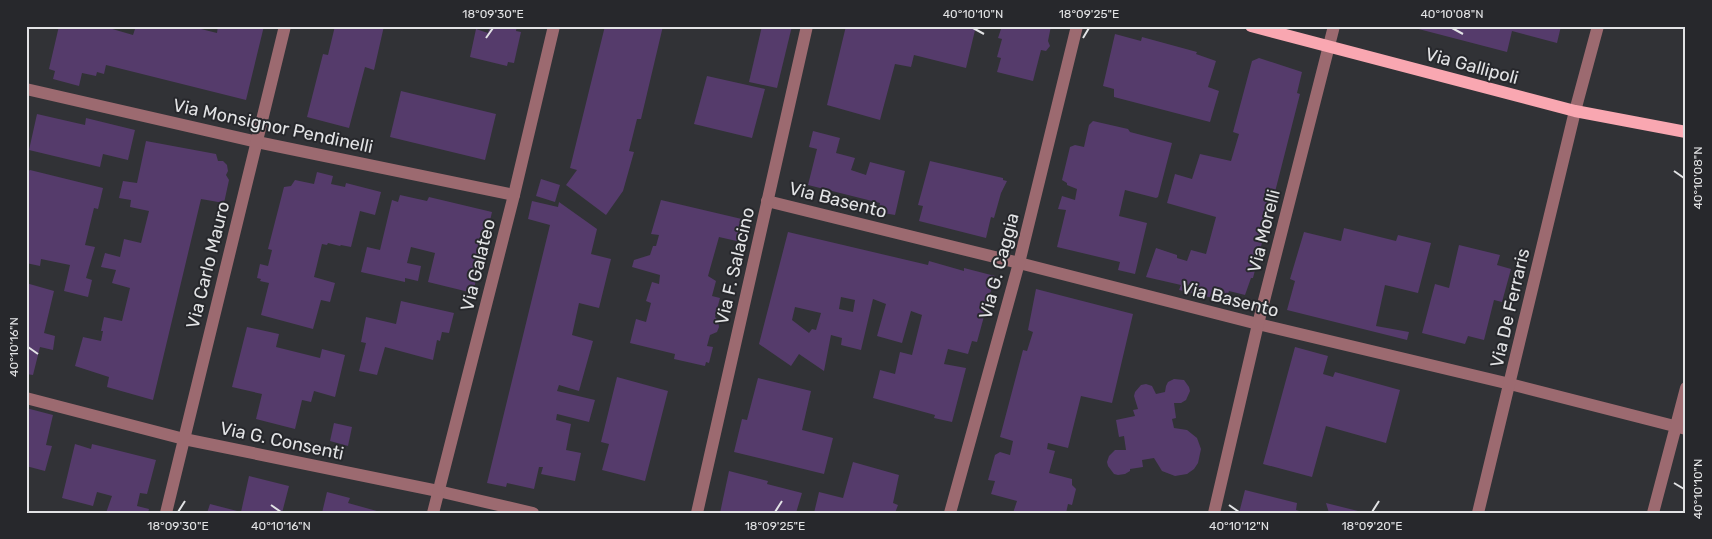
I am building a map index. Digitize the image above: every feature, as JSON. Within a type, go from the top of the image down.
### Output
[{"type":"main road","name":"Via Gallipoli","points":[[1251,26],[1575,111],[1686,132]]},
{"type":"street","name":"Via Carlo Mauro","points":[[166,513],[285,26]]},
{"type":"street","name":"Via Galateo","points":[[433,513],[514,195],[554,26]]},
{"type":"street","name":"Via F. Salacino","points":[[697,513],[807,26]]},
{"type":"street","name":"Via G. Caggia","points":[[950,513],[1019,263],[1077,26]]},
{"type":"street","name":"Via Morelli","points":[[1214,513],[1258,324],[1334,26]]},
{"type":"street","name":"Via De Ferraris","points":[[1478,513],[1575,111],[1598,26]]},
{"type":"street","name":"Via Monsignor Pendinelli","points":[[26,89],[257,142],[514,195]]},
{"type":"street","name":"Via Basento","points":[[767,201],[1258,324],[1681,427]]},
{"type":"street","points":[[1653,513],[1681,427],[1686,388]]},
{"type":"street","name":"Via G. Consenti","points":[[26,398],[184,439],[438,491],[533,513]]},
{"type":"building","points":[[59,26],[102,26],[133,35],[136,26],[201,26],[201,29],[217,33],[218,26],[264,26],[246,100],[106,65],[104,74],[97,72],[96,76],[82,73],[79,86],[53,79],[55,71],[49,69]]},
{"type":"building","points":[[335,26],[384,26],[374,70],[365,67],[349,128],[307,117],[323,54],[328,55]]},
{"type":"building","points":[[490,26],[517,26],[516,31],[521,32],[514,63],[508,62],[507,66],[470,57],[476,29],[488,33]]},
{"type":"building","points":[[605,26],[663,26],[641,119],[637,119],[629,151],[634,152],[623,191],[606,215],[566,185],[577,170],[570,168]]},
{"type":"building","points":[[762,26],[792,26],[777,88],[749,82]]},
{"type":"building","points":[[846,26],[976,26],[966,68],[914,55],[911,67],[895,64],[880,120],[827,105]]},
{"type":"building","points":[[1002,26],[1051,26],[1048,41],[1050,46],[1046,51],[1041,50],[1033,81],[997,72],[1001,58],[997,57],[1002,39],[998,38]]},
{"type":"building","points":[[1407,26],[1561,26],[1557,43],[1512,31],[1507,52]]},
{"type":"building","points":[[1115,34],[1141,41],[1142,37],[1197,52],[1196,54],[1216,61],[1208,87],[1219,91],[1210,122],[1114,97],[1114,89],[1103,86]]},
{"type":"building","points":[[1259,58],[1302,72],[1297,93],[1300,94],[1253,278],[1251,278],[1245,295],[1229,291],[1226,301],[1179,290],[1181,285],[1146,277],[1156,248],[1177,255],[1177,258],[1187,261],[1191,250],[1206,254],[1216,217],[1167,203],[1175,174],[1192,179],[1200,154],[1231,161],[1239,134],[1233,132],[1252,61]]},
{"type":"building","points":[[707,76],[765,89],[752,138],[694,124]]},
{"type":"building","points":[[401,91],[496,114],[485,160],[390,137]]},
{"type":"building","points":[[37,114],[85,125],[86,118],[135,130],[128,160],[103,154],[100,167],[29,150]]},
{"type":"building","points":[[1093,121],[1128,129],[1130,132],[1172,143],[1158,197],[1125,190],[1119,216],[1147,223],[1135,274],[1118,270],[1120,262],[1057,247],[1066,210],[1058,209],[1062,196],[1075,200],[1077,189],[1067,185],[1062,180],[1070,147],[1075,145],[1084,147],[1089,125]]},
{"type":"building","points":[[813,131],[840,138],[836,153],[855,158],[851,170],[866,175],[870,162],[905,171],[895,215],[878,212],[880,203],[808,185],[817,149],[809,147]]},
{"type":"building","points":[[146,141],[216,154],[218,161],[223,161],[227,165],[228,171],[226,175],[229,180],[224,203],[201,199],[153,400],[107,387],[109,377],[75,366],[83,337],[101,341],[104,317],[122,321],[130,288],[112,283],[116,270],[101,267],[105,253],[120,257],[124,239],[141,243],[149,211],[130,207],[131,200],[119,198],[123,181],[137,183]]},
{"type":"building","points":[[930,161],[1003,178],[1003,180],[1007,181],[1001,193],[994,218],[991,217],[986,238],[919,221],[923,206],[918,205]]},
{"type":"building","points":[[30,170],[103,188],[98,209],[94,208],[85,245],[95,247],[86,278],[92,280],[88,297],[64,291],[70,265],[41,259],[40,266],[26,263],[26,173]]},
{"type":"building","points":[[317,172],[333,176],[331,184],[345,187],[346,183],[381,192],[375,215],[360,211],[351,247],[328,243],[327,245],[322,244],[314,277],[335,283],[330,302],[321,300],[313,329],[261,315],[269,283],[260,281],[261,279],[257,278],[260,264],[268,266],[272,250],[268,249],[284,187],[291,186],[295,180],[314,184]]},
{"type":"building","points":[[541,179],[560,185],[555,202],[536,196]]},
{"type":"building","points":[[400,195],[427,201],[429,197],[492,212],[473,293],[428,282],[435,253],[411,247],[407,263],[421,266],[418,281],[405,278],[405,282],[361,272],[367,247],[380,250],[392,200],[398,202]]},
{"type":"building","points":[[661,200],[746,220],[741,242],[719,237],[708,276],[716,281],[712,296],[720,298],[715,317],[718,320],[719,327],[717,332],[710,335],[707,346],[713,347],[709,363],[706,362],[705,366],[674,359],[675,354],[630,343],[636,319],[646,322],[651,303],[646,301],[652,282],[659,284],[660,275],[632,267],[634,260],[650,255],[653,246],[656,246],[659,235],[651,234]]},
{"type":"building","points":[[532,201],[558,207],[559,202],[597,229],[591,254],[611,259],[599,308],[579,303],[572,335],[593,341],[579,391],[559,385],[557,391],[595,400],[589,422],[557,414],[556,420],[571,424],[566,450],[581,453],[575,481],[541,474],[543,467],[539,467],[534,489],[507,483],[506,487],[487,483],[550,225],[528,219]]},
{"type":"building","points":[[1344,228],[1396,241],[1398,235],[1431,243],[1418,293],[1385,285],[1376,326],[1409,332],[1407,340],[1287,310],[1295,281],[1290,279],[1304,232],[1341,241]]},
{"type":"building","points":[[788,232],[928,265],[929,261],[964,271],[964,268],[995,276],[977,342],[972,341],[968,354],[948,349],[944,364],[966,368],[952,422],[934,418],[935,415],[873,398],[880,370],[895,374],[900,352],[912,355],[922,315],[911,311],[902,343],[877,336],[886,304],[873,299],[861,350],[841,345],[842,338],[831,335],[824,371],[799,354],[791,366],[759,344]],"holes":[[[841,297],[855,300],[853,312],[839,309]],[[795,307],[821,313],[816,330],[812,329],[809,333],[792,320]]]},
{"type":"building","points":[[1459,245],[1500,255],[1497,265],[1511,269],[1502,302],[1494,300],[1484,340],[1468,336],[1465,344],[1422,333],[1435,284],[1449,288]]},
{"type":"building","points":[[26,283],[54,291],[44,333],[55,336],[53,350],[40,347],[33,375],[26,374]]},
{"type":"building","points":[[1036,289],[1133,314],[1112,403],[1081,396],[1068,448],[1048,443],[1047,449],[1055,451],[1049,473],[1072,479],[1072,485],[1076,489],[1072,505],[1068,504],[1066,513],[1013,513],[1017,501],[991,494],[995,481],[988,480],[995,455],[1000,452],[1010,455],[1013,441],[1000,437],[1023,350],[1027,351],[1033,332],[1028,330]]},
{"type":"building","points":[[401,301],[454,313],[449,333],[442,332],[440,341],[437,340],[433,360],[385,347],[377,375],[359,371],[366,343],[361,342],[366,317],[396,324]]},
{"type":"building","points":[[247,327],[279,334],[276,347],[320,358],[322,349],[345,355],[335,397],[314,391],[311,402],[302,400],[295,429],[256,419],[262,394],[232,387]]},
{"type":"building","points":[[1295,347],[1328,356],[1323,374],[1333,377],[1335,372],[1400,390],[1386,443],[1326,426],[1312,477],[1263,464]]},
{"type":"building","points":[[617,377],[668,391],[645,481],[602,470],[609,444],[601,442]]},
{"type":"building","points":[[758,378],[811,391],[802,430],[833,438],[824,474],[734,452],[742,419],[747,420]]},
{"type":"building","points":[[1174,379],[1184,380],[1190,391],[1186,400],[1181,403],[1174,403],[1176,418],[1172,419],[1174,428],[1187,430],[1197,438],[1201,449],[1198,463],[1187,474],[1175,476],[1162,471],[1154,458],[1142,460],[1143,467],[1130,469],[1125,474],[1114,474],[1108,466],[1109,456],[1115,450],[1126,450],[1124,436],[1119,437],[1116,420],[1135,416],[1133,410],[1138,409],[1134,396],[1141,385],[1152,386],[1156,394],[1165,392],[1168,382]]},
{"type":"building","points":[[26,408],[53,415],[46,445],[52,446],[45,471],[26,466]]},
{"type":"building","points":[[334,423],[352,427],[348,446],[330,441]]},
{"type":"building","points":[[75,444],[91,449],[92,444],[156,460],[147,494],[140,493],[137,506],[149,509],[148,513],[106,513],[112,496],[97,492],[93,506],[62,498]]},
{"type":"building","points":[[853,462],[899,475],[893,503],[898,505],[895,513],[814,513],[819,492],[843,498]]},
{"type":"building","points":[[729,471],[768,481],[767,484],[802,493],[796,513],[720,513]]},
{"type":"building","points":[[249,476],[289,486],[282,513],[207,513],[210,504],[241,512]]},
{"type":"building","points":[[1245,490],[1297,503],[1296,510],[1306,513],[1239,513]]},
{"type":"building","points":[[327,492],[350,498],[348,503],[384,513],[322,513]]},
{"type":"building","points":[[1326,503],[1362,512],[1362,513],[1329,513]]}]
